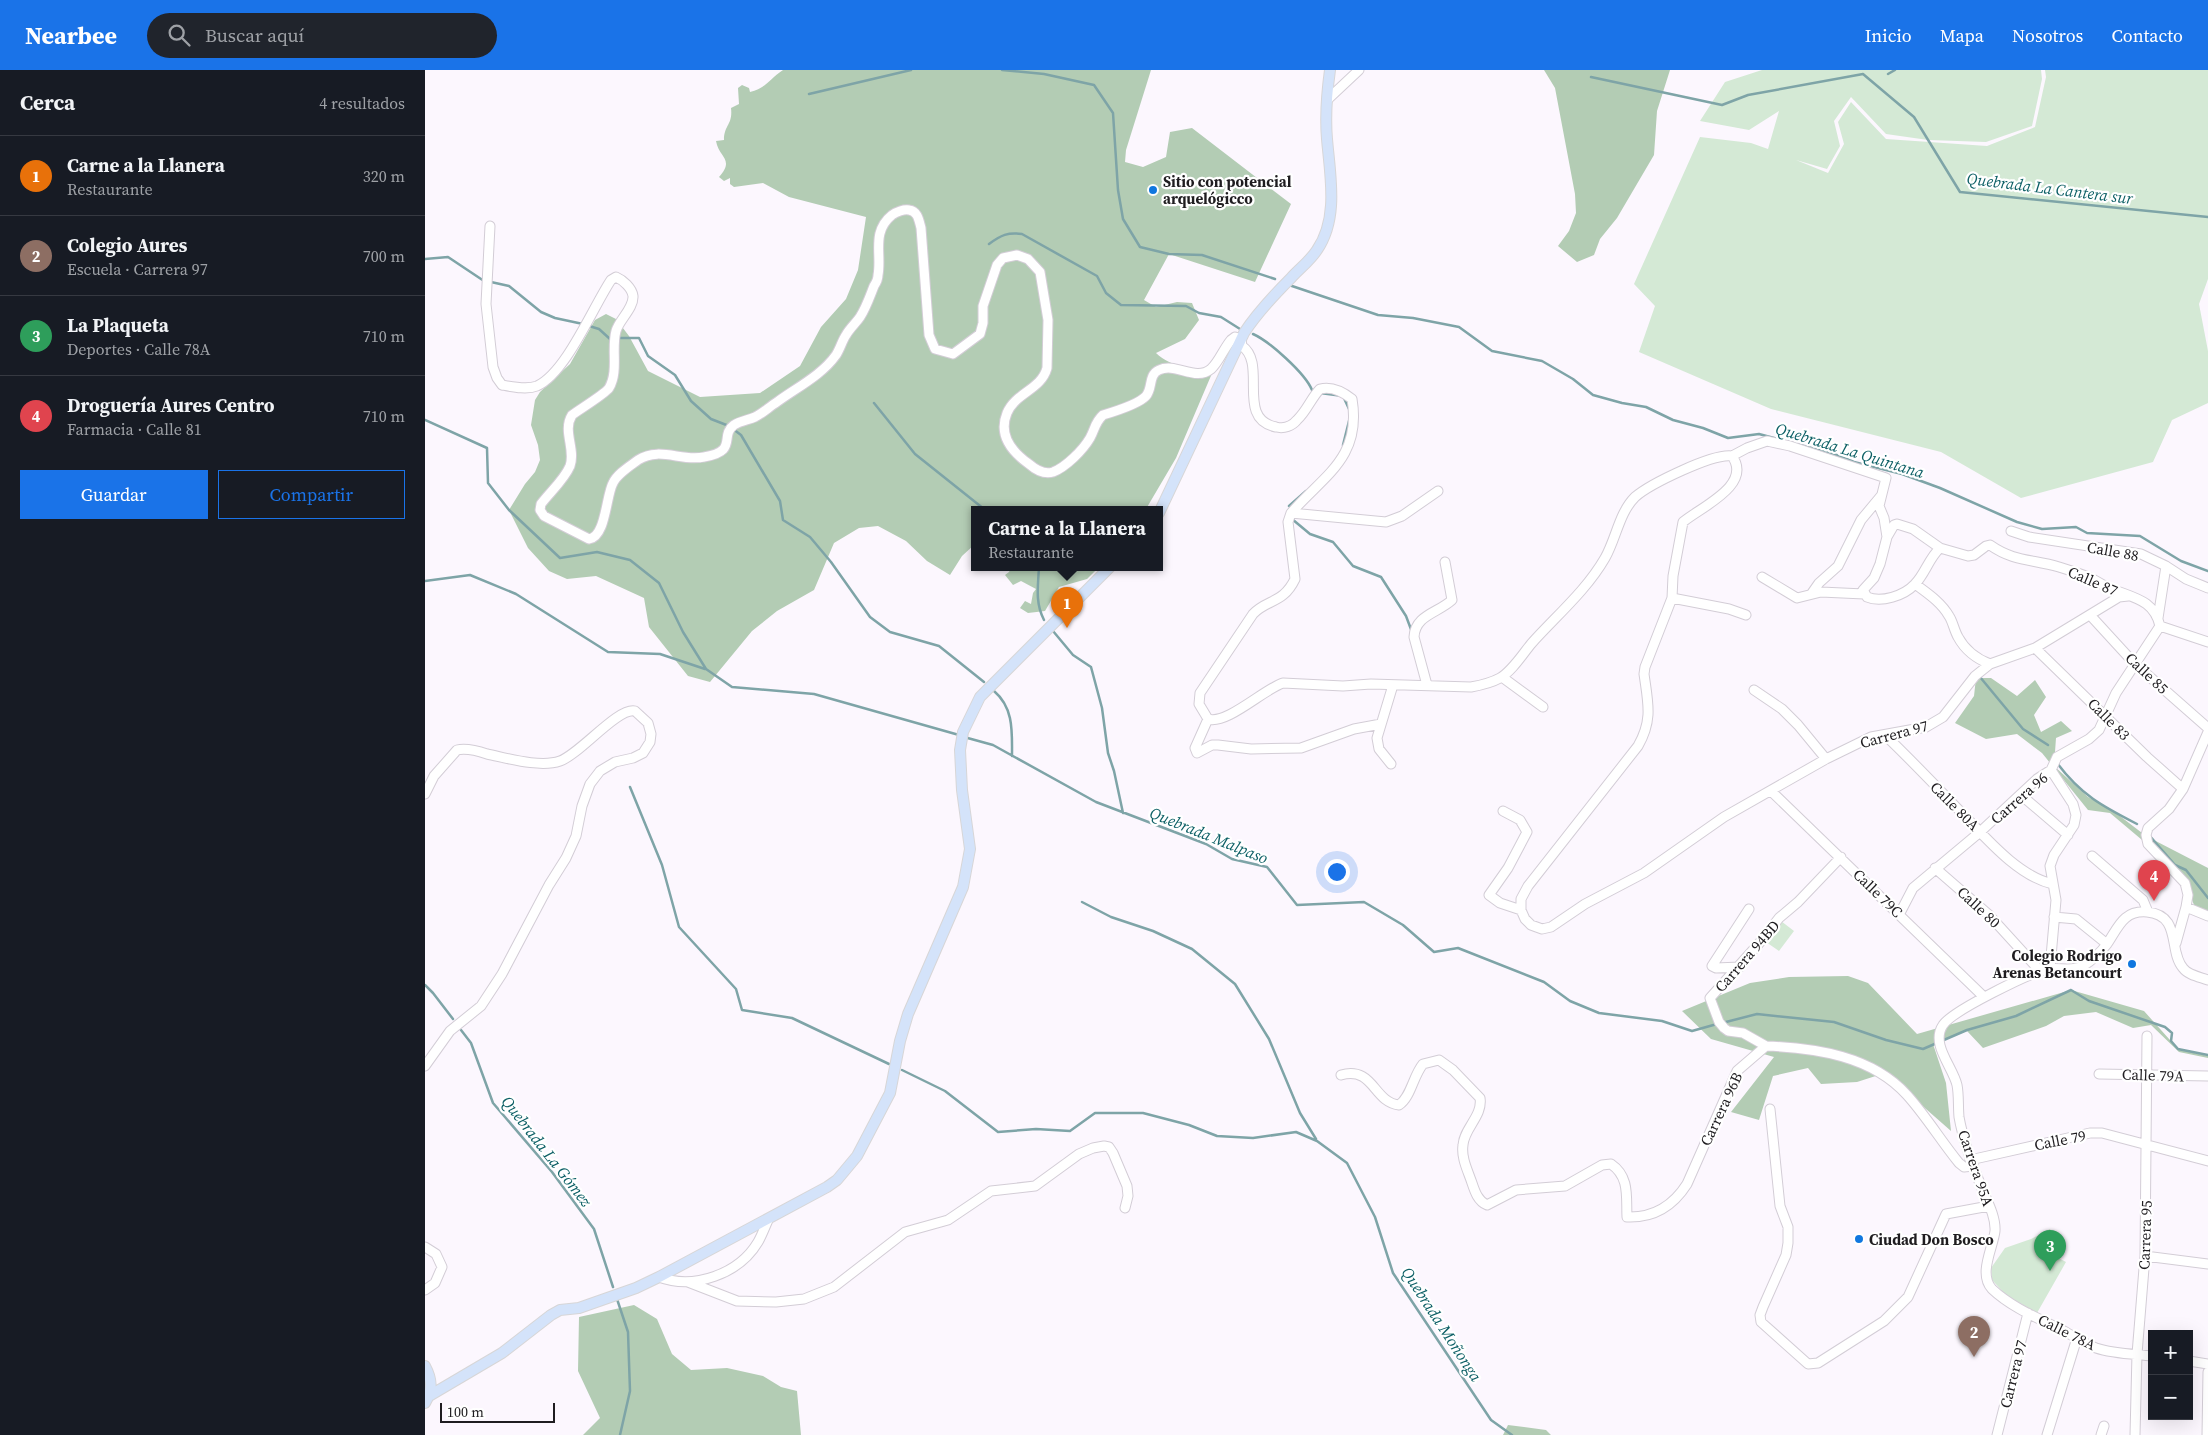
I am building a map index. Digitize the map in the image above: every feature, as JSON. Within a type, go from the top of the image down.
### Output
[{"type":"main road","points":[[1162,506],[1241,339],[1255,316],[1317,250],[1325,233],[1332,181],[1327,140],[1327,100],[1331,70]]},
{"type":"main road","points":[[427,1400],[502,1353],[560,1310],[593,1304],[659,1277],[827,1187],[847,1170],[857,1156],[890,1093],[900,1041],[908,1014],[943,930],[957,905],[969,862],[969,830],[961,771],[962,736],[980,697],[1106,571]]},
{"type":"main road","points":[[425,1366],[431,1383],[427,1400]]},
{"type":"street","points":[[1327,100],[1359,70]]},
{"type":"street","points":[[489,226],[486,304],[493,367],[502,385],[516,388],[534,387],[551,375],[564,360],[611,280],[616,277],[622,279],[633,294],[633,300],[616,330],[613,352],[614,374],[609,387],[572,415],[568,421],[572,453],[570,465],[541,504],[540,510],[544,516],[589,540],[597,534],[607,511],[613,482],[638,460],[649,454],[662,453],[703,458],[722,452],[726,448],[729,430],[732,426],[756,417],[800,386],[836,355],[846,334],[860,318],[877,280],[878,240],[883,224],[894,213],[902,211],[910,210],[915,213],[921,228],[929,335],[935,349],[944,353],[953,354],[959,352],[980,334],[983,323],[983,306],[997,265],[1003,258],[1017,255],[1028,259],[1040,272],[1049,320],[1047,368],[1040,383],[1014,402],[1004,422],[1009,447],[1043,473],[1058,469],[1081,450],[1092,435],[1098,420],[1103,416],[1144,398],[1148,392],[1152,375],[1157,370],[1174,367],[1195,374],[1212,369],[1235,337],[1241,339],[1242,346],[1249,351],[1252,360],[1253,388],[1257,414],[1266,424],[1287,428],[1298,420],[1320,389],[1328,387],[1352,399],[1353,420],[1341,461],[1332,473],[1291,513],[1288,522],[1295,580],[1281,597],[1253,614],[1200,693],[1199,704],[1208,718],[1216,720],[1274,686],[1283,683],[1343,686],[1427,685],[1471,687],[1486,684],[1502,677],[1570,603],[1604,558],[1625,513],[1635,498],[1657,483],[1699,464],[1725,455],[1731,456],[1761,442],[1790,446],[1885,478],[1879,506],[1885,518],[1887,537]]},
{"type":"street","points":[[1503,811],[1520,820],[1526,829],[1526,835],[1509,868],[1489,895],[1500,903],[1521,910],[1521,899],[1528,886],[1638,746],[1645,734],[1649,720],[1644,674],[1645,667],[1672,598],[1673,576],[1683,522],[1725,493],[1733,484],[1738,471],[1737,463],[1731,456]]},
{"type":"street","points":[[1291,513],[1386,522],[1402,516],[1438,491]]},
{"type":"street","points":[[1812,593],[1819,583],[1838,566],[1861,520],[1881,496]]},
{"type":"street","points":[[1762,577],[1791,596],[1801,598],[1812,593],[1829,592],[1864,594],[1873,600],[1882,600],[1904,592],[1915,584],[1940,548],[1913,529],[1897,524],[1894,525],[1887,537],[1874,578],[1866,586],[1864,594]]},
{"type":"street","name":"Calle 88","points":[[2011,531],[2046,540],[2127,551],[2152,558],[2186,579],[2208,588]]},
{"type":"street","name":"Calle 87","points":[[1940,548],[1971,556],[1990,545],[2003,555],[2072,572],[2147,603],[2159,622],[2208,642]]},
{"type":"street","points":[[1427,685],[1414,637],[1414,630],[1422,618],[1452,600],[1445,562]]},
{"type":"street","name":"Carrera 96","points":[[1899,913],[1913,888],[1981,832],[2037,779],[2051,770],[2057,756],[2089,739],[2099,730],[2134,663],[2156,635],[2166,566]]},
{"type":"street","points":[[1915,584],[1950,616],[1958,636],[1971,653],[1980,660],[1990,664]]},
{"type":"street","name":"Carrera 97","points":[[1521,910],[1525,919],[1531,925],[1543,929],[1551,928],[1585,904],[1644,873],[1724,817],[1826,759],[1871,737],[1926,728],[1937,722],[1975,676],[1990,664],[2035,648],[2119,597],[2128,596]]},
{"type":"street","points":[[1672,598],[1729,609],[1746,615]]},
{"type":"street","name":"Calle 85","points":[[2090,615],[2134,663],[2208,728]]},
{"type":"street","name":"Calle 83","points":[[2035,648],[2147,757],[2183,789]]},
{"type":"street","points":[[1502,677],[1543,706]]},
{"type":"street","points":[[1391,764],[1379,749],[1377,743],[1393,685]]},
{"type":"street","points":[[1754,690],[1782,709],[1826,759]]},
{"type":"street","points":[[425,794],[434,776],[457,750],[477,751],[523,761],[552,763],[568,757],[628,711],[635,711],[648,723],[651,734],[650,742],[643,753],[633,758],[615,762],[599,771],[590,784],[582,806],[575,836],[566,858],[549,885],[502,974],[481,1006],[450,1031],[425,1066]]},
{"type":"street","points":[[1208,718],[1195,748],[1197,753],[1212,745],[1251,749],[1301,748],[1355,729],[1381,724]]},
{"type":"street","points":[[2175,944],[2188,895],[2185,883],[2148,844],[2145,835],[2148,828],[2169,809],[2183,789],[2208,732]]},
{"type":"street","name":"Calle 80A","points":[[1886,736],[2019,868],[2040,881],[2053,884]]},
{"type":"street","points":[[2050,968],[2056,900],[2051,874],[2052,860],[2074,825],[2076,814],[2073,804],[2051,770]]},
{"type":"street","name":"Calle 79C","points":[[1771,791],[1984,997]]},
{"type":"street","points":[[2021,795],[2068,835]]},
{"type":"street","points":[[2092,856],[2143,900],[2148,912],[2163,918],[2171,927],[2179,961],[2184,970],[2208,980]]},
{"type":"street","name":"Carrera 94BD","points":[[1766,1046],[1743,1033],[1728,1031],[1724,1028],[1719,1022],[1710,1002],[1714,993],[1740,966],[1779,918],[1798,902],[1841,857]]},
{"type":"street","name":"Calle 80","points":[[1935,868],[1989,915],[2040,971]]},
{"type":"street","points":[[2186,907],[2208,916]]},
{"type":"street","points":[[1740,966],[1716,968],[1712,966],[1749,909]]},
{"type":"street","name":"Carrera 95A","points":[[1991,1287],[1986,1272],[1995,1231],[1993,1218],[1972,1163],[1959,1117],[1957,1084],[1943,1054],[1939,1035],[1943,1025],[1953,1015],[1984,997],[2040,971],[2050,968],[2073,970],[2081,967],[2107,944],[2115,929],[2125,917],[2136,913],[2148,912]]},
{"type":"street","points":[[2054,917],[2076,919],[2107,944]]},
{"type":"street","name":"Carrera 95","points":[[2135,1435],[2137,1354],[2145,1256],[2147,1036]]},
{"type":"street","points":[[1766,1046],[1803,1047],[1839,1055],[1887,1075],[1907,1095],[1959,1163],[1964,1167],[1972,1163]]},
{"type":"street","name":"Carrera 96B","points":[[1341,1075],[1351,1072],[1358,1073],[1365,1077],[1387,1100],[1399,1105],[1406,1099],[1411,1084],[1423,1064],[1439,1060],[1453,1070],[1480,1098],[1480,1109],[1465,1137],[1463,1156],[1476,1194],[1482,1203],[1491,1204],[1516,1190],[1525,1188],[1565,1186],[1602,1165],[1611,1164],[1619,1169],[1625,1182],[1627,1217],[1644,1216],[1671,1204],[1680,1196],[1737,1071],[1766,1046]]},
{"type":"street","name":"Calle 79A","points":[[2099,1074],[2208,1076]]},
{"type":"street","points":[[1770,1109],[1780,1206],[1788,1227],[1788,1243],[1786,1255],[1760,1315],[1761,1322],[1808,1364],[1817,1363],[1884,1321],[1908,1297],[1947,1214],[1989,1206]]},
{"type":"street","name":"Calle 79","points":[[1972,1163],[2090,1134],[2102,1133],[2208,1161]]},
{"type":"street","points":[[689,1282],[737,1301],[776,1302],[804,1298],[834,1287],[905,1232],[948,1220],[991,1191],[1035,1186],[1079,1154],[1104,1146],[1109,1147],[1113,1152],[1127,1186],[1128,1196],[1125,1208]]},
{"type":"street","points":[[659,1277],[672,1282],[689,1282],[710,1278],[734,1266],[758,1242],[767,1220]]},
{"type":"street","points":[[425,1247],[436,1254],[442,1267],[435,1283],[425,1290]]},
{"type":"street","points":[[2145,1256],[2208,1264]]},
{"type":"street","name":"Calle 78A","points":[[1991,1287],[2028,1313],[2096,1348],[2148,1355]]},
{"type":"street","name":"Carrera 97","points":[[1997,1435],[2028,1313]]},
{"type":"street","points":[[2047,1435],[2077,1338]]},
{"type":"street","points":[[2193,1362],[2208,1364]]},
{"type":"street","points":[[2207,1435],[2208,1372]]},
{"type":"green space","points":[[783,70],[1151,70],[1126,150],[1125,162],[1143,167],[1166,157],[1170,132],[1192,128],[1291,204],[1255,282],[1169,254],[1144,300],[1156,307],[1177,302],[1192,303],[1199,320],[1185,339],[1156,353],[1169,362],[1190,368],[1213,371],[1176,458],[1148,506],[971,506],[971,548],[962,556],[950,575],[927,561],[906,541],[878,526],[859,528],[834,543],[814,590],[777,611],[752,631],[710,682],[688,676],[649,627],[644,598],[596,576],[567,579],[549,571],[528,548],[509,510],[535,472],[540,460],[538,445],[531,425],[535,400],[540,392],[570,364],[595,320],[606,314],[616,319],[629,336],[648,371],[700,397],[760,393],[800,366],[821,327],[846,299],[858,270],[866,217],[789,197],[763,183],[734,187],[730,184],[730,178],[724,181],[719,177],[724,171],[726,162],[716,141],[724,140],[725,131],[731,118],[731,108],[739,104],[738,88],[742,85],[749,88],[750,92],[756,90],[765,85]]},
{"type":"green space","points":[[1544,70],[1670,70],[1657,111],[1654,155],[1617,218],[1600,239],[1594,255],[1577,262],[1558,246],[1569,231],[1576,213],[1575,194],[1555,88]]},
{"type":"green space","points":[[1762,70],[2041,70],[2042,79],[2032,126],[1986,142],[1928,140],[1886,134],[1851,97],[1834,121],[1840,146],[1827,169],[1796,160],[1828,173],[1844,144],[1838,122],[1851,102],[1886,139],[1987,146],[2035,127],[2046,77],[2045,70],[2208,70],[2208,279],[2199,304],[2208,351],[2208,403],[2172,420],[2153,462],[2021,498],[1941,452],[1771,409],[1639,352],[1655,306],[1634,284],[1700,137],[1751,143],[1768,149],[1779,111],[1749,130],[1700,121],[1725,82]]},
{"type":"green space","points":[[1095,571],[1087,579],[1059,587],[1045,611],[1028,613],[1020,608],[1025,601],[1031,604],[1033,593],[1036,589],[1021,581],[1013,585],[1005,575],[1009,572]]},
{"type":"green space","points":[[1976,678],[1991,678],[2017,696],[2035,680],[2046,697],[2034,715],[2041,732],[2061,721],[2072,731],[2056,738],[2054,766],[2088,797],[2112,810],[2146,836],[2208,868],[2208,914],[2196,910],[2185,882],[2148,845],[2110,813],[2088,810],[2042,753],[2017,734],[1986,739],[1955,723],[1974,696]]},
{"type":"green space","points":[[1781,921],[1794,931],[1779,951],[1766,942]]},
{"type":"green space","points":[[1848,976],[1868,983],[1917,1034],[2071,990],[2144,1011],[2178,1049],[2208,1056],[2208,1058],[2179,1052],[2151,1025],[2133,1028],[2096,1012],[2064,1016],[2046,1026],[1983,1048],[1967,1031],[1933,1044],[1946,1083],[1951,1131],[1885,1073],[1857,1082],[1821,1084],[1808,1068],[1773,1076],[1759,1120],[1731,1112],[1774,1057],[1711,1039],[1682,1011],[1750,983],[1789,977]]},
{"type":"green space","points":[[2050,1229],[2059,1253],[2051,1254],[2066,1262],[2037,1313],[2006,1295],[1992,1280],[1991,1268],[2005,1248],[2031,1239]]},
{"type":"green space","points":[[634,1305],[657,1319],[672,1354],[691,1370],[727,1368],[763,1376],[781,1387],[797,1391],[801,1435],[583,1435],[600,1418],[578,1371],[579,1317]]},
{"type":"green space","points":[[1508,1425],[1546,1430],[1551,1435],[1503,1435]]},
{"type":"waterway","name":"Quebrada La Quintana","points":[[809,94],[911,70]]},
{"type":"waterway","name":"Quebrada La Quintana","points":[[1002,70],[1044,74],[1094,85],[1113,113],[1118,190],[1123,219],[1140,247],[1169,254],[1202,255],[1275,279]]},
{"type":"waterway","points":[[1888,74],[1895,70]]},
{"type":"waterway","name":"Quebrada La Cantera sur","points":[[1591,77],[1722,105],[1748,95],[1863,74],[1914,117],[1960,192],[2208,217]]},
{"type":"waterway","points":[[989,244],[1005,235],[1013,233],[1022,234],[1097,276],[1106,293],[1121,305],[1186,306],[1199,313],[1221,317],[1240,329]]},
{"type":"waterway","points":[[425,259],[448,257],[484,281]]},
{"type":"waterway","points":[[491,282],[509,286],[541,312],[555,318],[583,324]]},
{"type":"waterway","name":"Quebrada La Quintana","points":[[1289,285],[1378,315],[1413,318],[1459,327],[1492,351],[1542,361],[1573,379],[1593,395],[1646,407],[1673,420],[1703,428],[1728,438],[1759,434],[1834,454],[1854,462],[1902,474],[1940,488],[2017,522],[2042,529],[2076,527],[2087,533],[2140,536],[2181,561],[2208,571]]},
{"type":"waterway","points":[[589,326],[599,329],[610,339]]},
{"type":"waterway","points":[[1253,334],[1268,343],[1286,358],[1302,375],[1312,390]]},
{"type":"waterway","points":[[618,338],[639,338],[648,356],[675,375],[691,401],[711,419],[729,426]]},
{"type":"waterway","points":[[1320,393],[1343,396],[1349,409]]},
{"type":"waterway","points":[[874,403],[915,454],[980,506]]},
{"type":"waterway","points":[[1343,445],[1350,417]]},
{"type":"waterway","name":"Quebrada Malpaso","points":[[425,420],[487,448],[488,483],[509,510],[560,558],[597,552],[630,560],[659,583],[683,632],[706,669],[732,687],[814,694],[959,735]]},
{"type":"waterway","points":[[733,429],[741,435],[780,501],[783,520],[810,537],[831,562],[870,617],[890,632],[939,646],[984,682]]},
{"type":"waterway","points":[[1289,506],[1306,491]]},
{"type":"waterway","points":[[1292,519],[1310,534],[1333,542],[1353,566],[1381,577],[1406,616],[1412,632]]},
{"type":"waterway","points":[[1039,571],[1038,601],[1044,620]]},
{"type":"waterway","points":[[425,581],[470,575],[516,594],[608,652],[660,654],[705,669]]},
{"type":"waterway","points":[[1053,631],[1073,655],[1091,667],[1102,708],[1108,753],[1123,813]]},
{"type":"waterway","points":[[1980,677],[2023,729],[2048,745]]},
{"type":"waterway","points":[[994,691],[1005,705],[1011,721],[1012,756]]},
{"type":"waterway","name":"Quebrada Malpaso","points":[[964,737],[993,745],[1096,802],[1206,844],[1232,859],[1267,867],[1297,905],[1364,902],[1403,925],[1434,952],[1458,948],[1544,982],[1570,1001],[1599,1013],[1662,1021],[1692,1031],[1717,1024]]},
{"type":"waterway","points":[[2057,763],[2075,784],[2093,799],[2137,824]]},
{"type":"waterway","name":"Quebrada Moñonga","points":[[630,787],[662,865],[679,927],[736,989],[742,1010],[792,1018],[889,1064]]},
{"type":"waterway","points":[[2149,835],[2175,865],[2186,870],[2208,898]]},
{"type":"waterway","points":[[1082,902],[1111,917],[1153,931],[1192,949],[1235,984],[1269,1039],[1300,1113],[1316,1139]]},
{"type":"waterway","name":"Quebrada La Gómez","points":[[425,985],[453,1019]]},
{"type":"waterway","name":"Quebrada Malpaso","points":[[1722,1023],[1757,1014],[1834,1022],[1886,1040],[1923,1049],[1967,1030],[2016,1016],[2071,990],[2089,1001],[2165,1027],[2172,1033],[2171,1041],[2178,1049],[2208,1055]]},
{"type":"waterway","name":"Quebrada La Gómez","points":[[461,1030],[471,1043],[493,1103],[552,1172],[594,1229],[613,1287]]},
{"type":"waterway","name":"Quebrada Moñonga","points":[[902,1070],[945,1091],[998,1132],[1036,1129],[1070,1131],[1095,1113],[1143,1113],[1189,1125],[1217,1136],[1253,1138],[1296,1132],[1317,1141],[1347,1163],[1375,1217],[1393,1273],[1491,1420],[1512,1435]]},
{"type":"waterway","name":"Quebrada La Gómez","points":[[617,1299],[628,1332],[630,1391],[620,1435]]},
{"type":"place","name":"Sitio con potencial arquelógicco","points":[[1153,190]]},
{"type":"place","name":"Carne a la Llanera","points":[[1067,628]]},
{"type":"place","name":"Droguería Aures Centro","points":[[2154,901]]},
{"type":"place","name":"Colegio Rodrigo Arenas Betancourt","points":[[2132,964]]},
{"type":"place","name":"Ciudad Don Bosco","points":[[1859,1239]]},
{"type":"place","name":"La Plaqueta","points":[[2050,1271]]},
{"type":"place","name":"Colegio Aures","points":[[1974,1357]]}]
